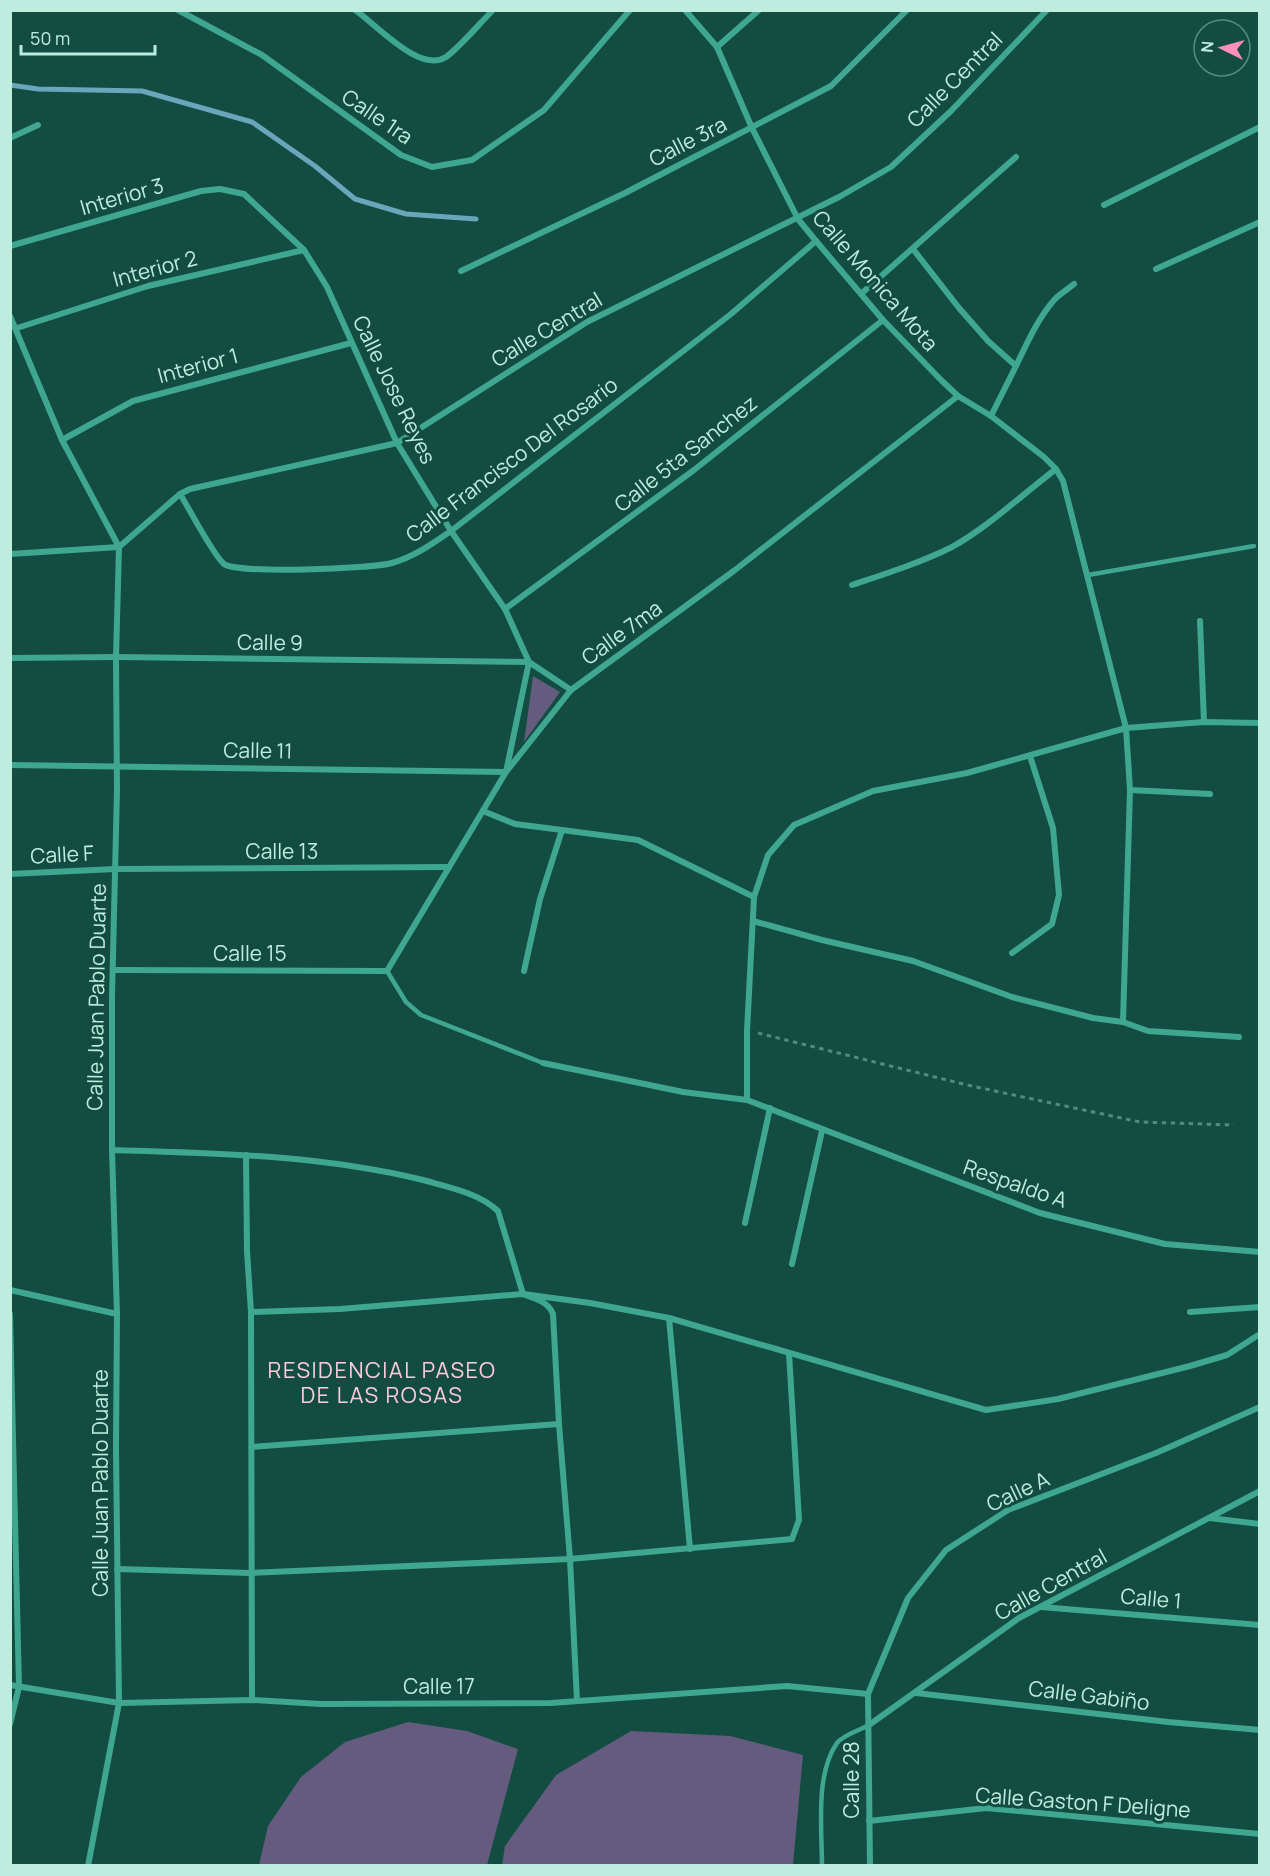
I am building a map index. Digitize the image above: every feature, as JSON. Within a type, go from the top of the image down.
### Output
[{"type":"street","name":"Calle 1ra","points":[[178,10],[262,55],[401,155],[432,167],[472,160],[544,110],[630,10]]},
{"type":"street","points":[[360,12],[416,57],[430,61],[445,58],[493,10]]},
{"type":"street","name":"Calle Monica Mota","points":[[685,10],[717,47],[752,128],[798,219],[862,292],[883,320],[958,396],[991,416],[1056,469]]},
{"type":"street","points":[[717,47],[759,10]]},
{"type":"street","name":"Calle 3ra","points":[[461,271],[625,193],[831,86],[907,10]]},
{"type":"street","name":"Calle Central","points":[[119,547],[180,494],[190,489],[397,443],[587,322],[798,219],[891,167],[951,111],[1047,10]]},
{"type":"street","points":[[10,138],[38,125]]},
{"type":"street","points":[[1104,205],[1260,128]]},
{"type":"street","points":[[862,292],[1016,157]]},
{"type":"street","name":"Interior 3","points":[[10,246],[201,191],[220,189],[244,194]]},
{"type":"street","name":"Calle Jose Reyes","points":[[244,194],[304,250],[327,287],[397,443],[451,531],[505,609],[529,662]]},
{"type":"street","points":[[1156,269],[1260,222]]},
{"type":"street","name":"Calle Francisco Del Rosario","points":[[180,494],[219,559],[230,567],[297,570],[361,568],[390,564],[415,555],[451,531],[731,314],[816,241]]},
{"type":"street","points":[[913,249],[988,341],[1017,366]]},
{"type":"street","name":"Interior 2","points":[[16,328],[148,286],[304,250]]},
{"type":"street","points":[[991,416],[1033,332],[1056,298],[1074,284]]},
{"type":"street","name":"Calle Juan Pablo Duarte","points":[[10,316],[62,440],[119,547],[112,1150],[117,1314],[119,1703],[88,1866]]},
{"type":"street","name":"Calle 5ta Sanchez","points":[[505,609],[694,470],[883,320]]},
{"type":"street","name":"Interior 1","points":[[62,440],[132,401],[351,343]]},
{"type":"street","name":"Calle 7ma","points":[[387,971],[506,772],[571,690],[735,570],[958,396]]},
{"type":"street","points":[[852,585],[910,565],[953,546],[1056,469],[1063,481],[1126,728],[1130,790],[1124,1022]]},
{"type":"street","points":[[10,554],[119,547]]},
{"type":"street","points":[[1200,621],[1204,722]]},
{"type":"street","name":"Calle 9","points":[[10,658],[116,657],[529,662]]},
{"type":"street","points":[[506,772],[529,662],[571,690]]},
{"type":"street","points":[[747,1100],[747,1031],[754,897],[768,855],[794,825],[873,791],[967,772],[1126,728],[1204,722],[1260,723]]},
{"type":"street","points":[[1012,953],[1052,924],[1059,895],[1053,828],[1030,756]]},
{"type":"street","name":"Calle 11","points":[[10,765],[506,772]]},
{"type":"street","points":[[1130,790],[1210,794]]},
{"type":"street","points":[[483,810],[514,824],[638,840],[754,897]]},
{"type":"street","points":[[524,971],[540,899],[562,830]]},
{"type":"street","name":"Calle 13","points":[[115,869],[449,867]]},
{"type":"street","name":"Calle F","points":[[10,874],[115,869]]},
{"type":"street","points":[[753,921],[913,961],[1012,997],[1093,1018],[1124,1022],[1148,1031],[1239,1037]]},
{"type":"street","name":"Calle 15","points":[[113,970],[387,971]]},
{"type":"street","name":"Respaldo A","points":[[543,1063],[683,1092],[747,1100],[822,1131],[1040,1213],[1166,1244],[1260,1252]]},
{"type":"street","points":[[745,1223],[770,1108]]},
{"type":"street","points":[[792,1264],[822,1131]]},
{"type":"street","points":[[112,1150],[297,1159],[358,1166],[446,1186],[489,1202],[498,1211],[523,1294]]},
{"type":"street","points":[[246,1155],[247,1251],[251,1312],[252,1700]]},
{"type":"street","points":[[10,1290],[117,1314]]},
{"type":"street","points":[[523,1294],[544,1302],[553,1314],[570,1559],[577,1701]]},
{"type":"street","points":[[251,1312],[340,1308],[523,1294],[590,1303],[669,1318],[986,1410],[1058,1400],[1190,1366],[1227,1354],[1260,1334]]},
{"type":"street","points":[[1190,1312],[1260,1307]]},
{"type":"street","points":[[10,1314],[19,1687],[10,1724]]},
{"type":"street","points":[[669,1318],[690,1549]]},
{"type":"street","points":[[117,1569],[250,1573],[570,1559],[792,1539],[799,1520],[789,1353]]},
{"type":"street","name":"Calle A","points":[[868,1694],[908,1598],[946,1550],[1008,1510],[1156,1454],[1260,1407]]},
{"type":"street","points":[[252,1447],[559,1424]]},
{"type":"street","name":"Calle Central","points":[[869,1725],[1019,1618],[1260,1491]]},
{"type":"street","points":[[1209,1518],[1260,1524]]},
{"type":"street","name":"Calle 1","points":[[1040,1606],[1260,1625]]},
{"type":"street","name":"Calle 17","points":[[10,1684],[119,1703],[252,1700],[321,1704],[540,1703],[787,1686],[868,1694]]},
{"type":"street","name":"Calle Gabiño","points":[[915,1693],[1168,1722],[1260,1730]]},
{"type":"street","name":"Calle 28","points":[[868,1694],[870,1866]]},
{"type":"street","name":"Calle Gaston F Deligne","points":[[869,1821],[986,1808],[1260,1834]]},
{"type":"lane","points":[[1088,575],[1254,546]]},
{"type":"lane","points":[[387,971],[406,1002],[421,1015],[543,1063]]},
{"type":"lane","points":[[822,1866],[822,1789],[829,1760],[838,1741],[869,1725]]},
{"type":"path","points":[[747,1031],[967,1085],[1140,1122],[1234,1125]]},
{"type":"shaded area","points":[[533,676],[560,692],[524,742]]},
{"type":"shaded area","points":[[408,1722],[467,1731],[518,1749],[487,1865],[259,1865],[268,1826],[301,1777],[345,1742]]},
{"type":"shaded area","points":[[631,1731],[730,1736],[803,1755],[793,1865],[502,1865],[505,1846],[556,1775]]},
{"type":"waterway","points":[[10,85],[38,89],[142,91],[252,122],[315,166],[355,199],[406,214],[476,219]]},
{"type":"district","name":"RESIDENCIAL PASEO DE LAS ROSAS","points":[[382,1382]]}]
